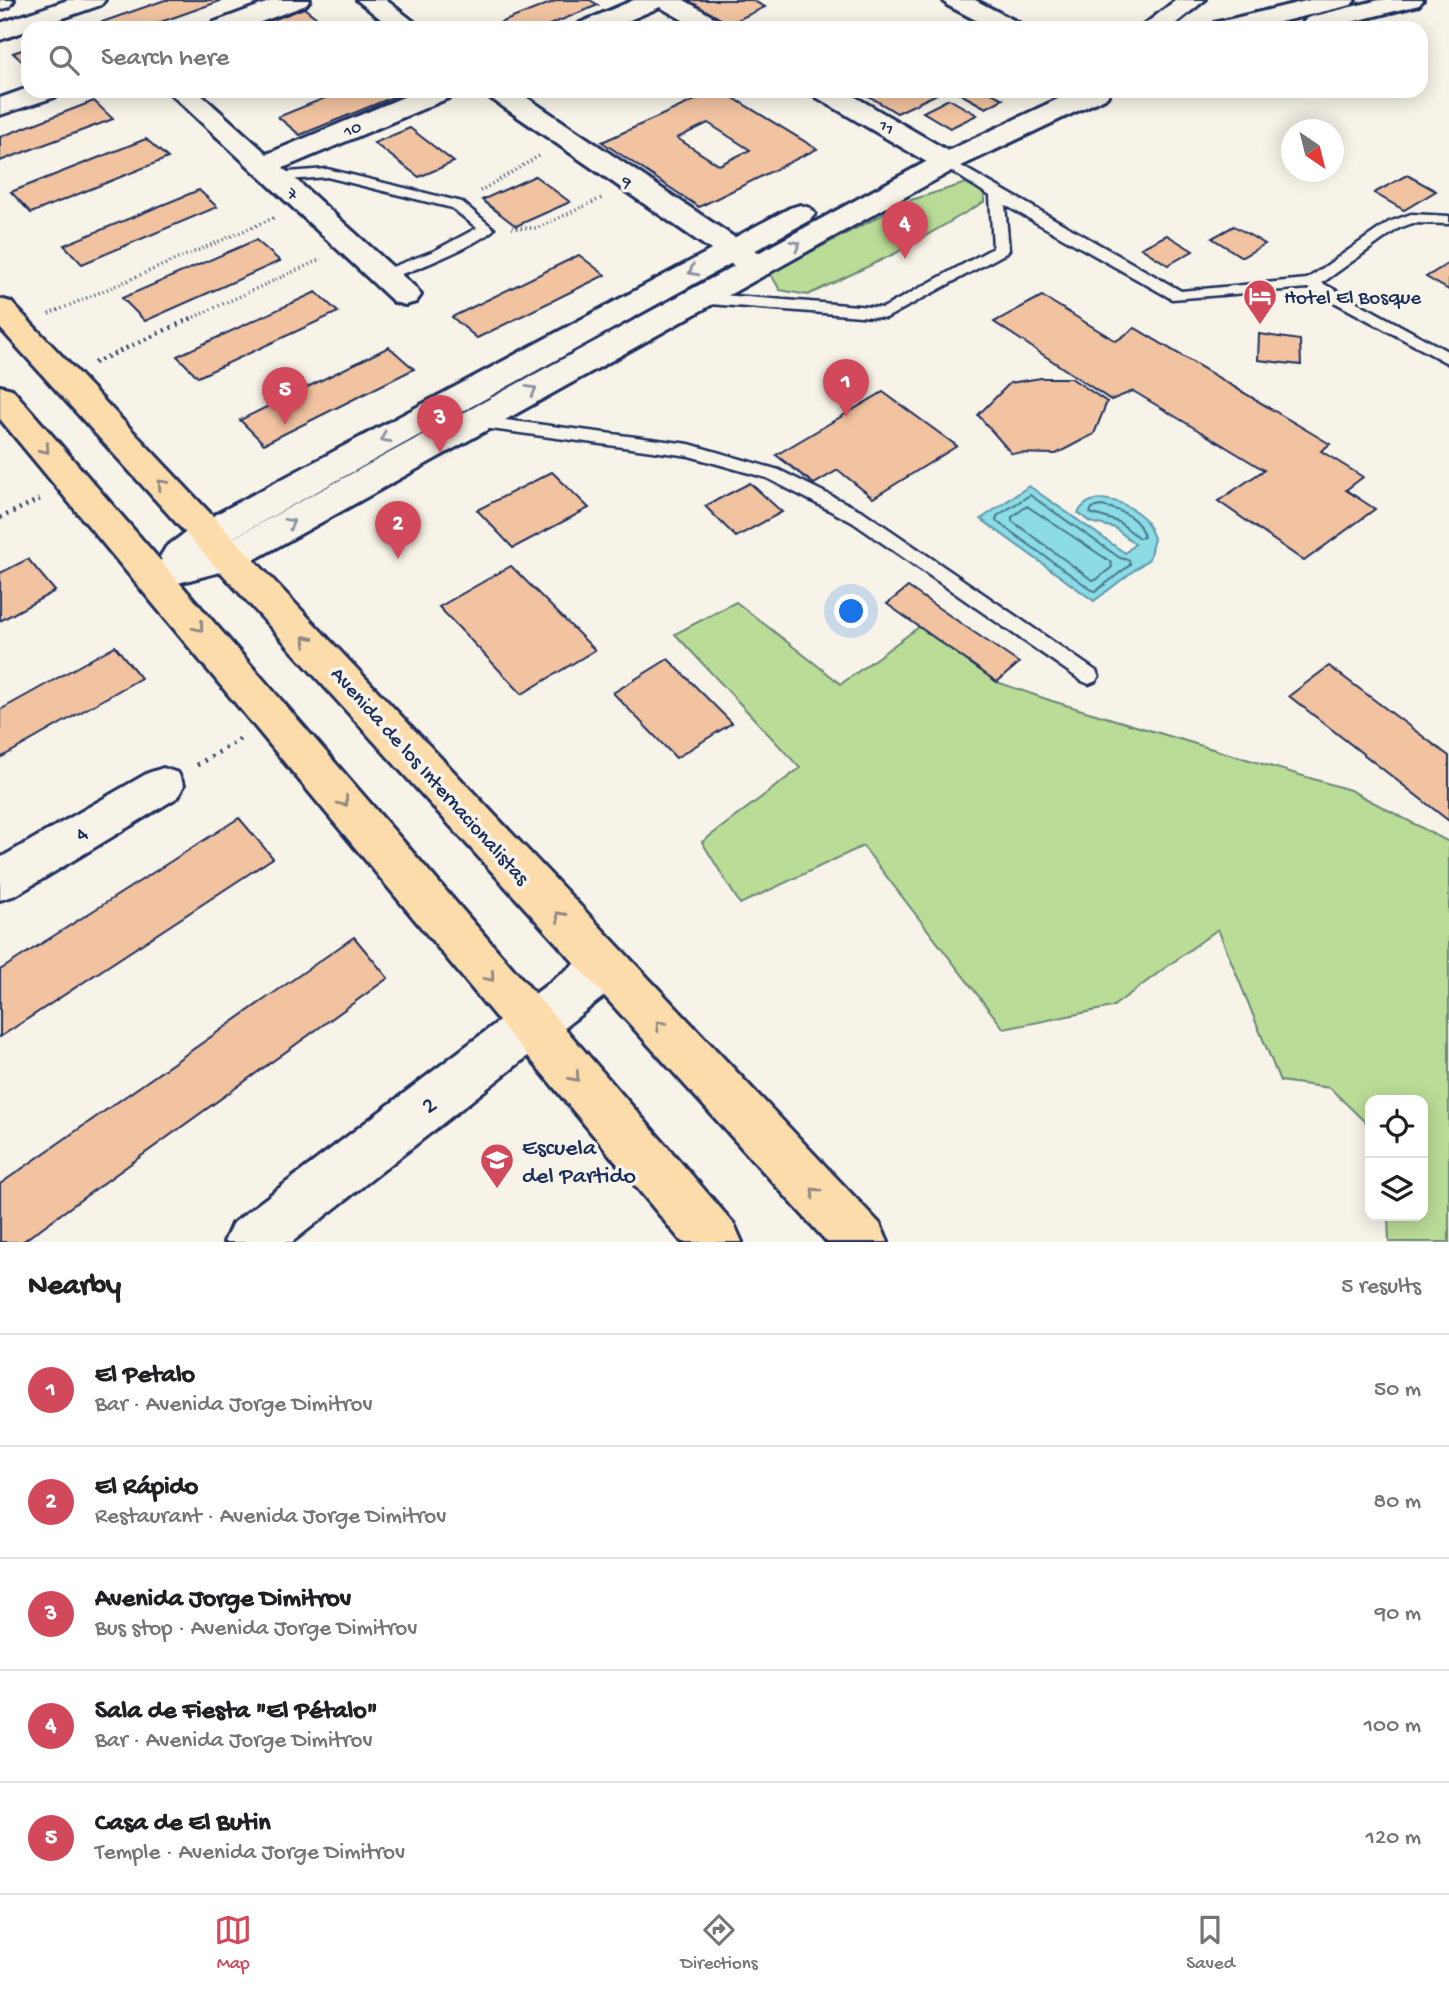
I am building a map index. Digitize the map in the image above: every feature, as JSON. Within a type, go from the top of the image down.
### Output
[{"type":"highway","name":"Avenida de los Internacionalistas","points":[[9,318],[862,1242]]},
{"type":"highway","points":[[0,397],[155,575],[530,1026],[716,1242]]},
{"type":"street","points":[[32,21],[92,0]]},
{"type":"street","points":[[240,21],[297,0]]},
{"type":"street","points":[[370,0],[399,21]]},
{"type":"street","points":[[606,21],[655,0]]},
{"type":"street","points":[[666,0],[703,21]]},
{"type":"street","points":[[956,0],[996,21]]},
{"type":"street","points":[[1163,21],[1192,0]]},
{"type":"street","points":[[1253,21],[1342,0]]},
{"type":"street","points":[[1323,21],[1410,0]]},
{"type":"street","points":[[0,32],[21,25]]},
{"type":"street","points":[[0,107],[25,98]]},
{"type":"street","name":"7","points":[[189,98],[405,295]]},
{"type":"street","name":"10","points":[[269,171],[426,98]]},
{"type":"street","name":"9","points":[[509,98],[744,259]]},
{"type":"street","name":"11","points":[[838,98],[937,155]]},
{"type":"street","points":[[219,545],[1038,98]]},
{"type":"street","points":[[937,155],[1080,98]]},
{"type":"street","points":[[155,575],[475,422],[698,298],[744,259]]},
{"type":"street","name":"4","points":[[0,881],[163,785]]},
{"type":"street","name":"2","points":[[250,1242],[606,967]]},
{"type":"lane","points":[[937,155],[997,194],[1178,296],[1311,283],[1394,225],[1411,218],[1449,220]]},
{"type":"lane","points":[[269,171],[327,173],[457,205],[487,229],[439,254],[384,275]]},
{"type":"lane","points":[[698,298],[886,313],[1001,250],[997,194]]},
{"type":"lane","points":[[1311,283],[1449,359]]},
{"type":"lane","points":[[475,422],[689,450],[773,474],[858,517],[1089,677]]},
{"type":"path","points":[[457,205],[566,139]]},
{"type":"path","points":[[487,229],[537,228],[631,184]]},
{"type":"path","points":[[9,318],[305,204]]},
{"type":"path","points":[[64,377],[351,245]]},
{"type":"path","points":[[163,785],[274,718]]},
{"type":"green space","points":[[966,183],[984,192],[984,202],[896,253],[808,295],[780,290],[770,273],[911,200]]},
{"type":"green space","points":[[736,602],[841,684],[919,627],[997,682],[1350,790],[1449,842],[1449,1242],[1389,1242],[1388,1221],[1428,1221],[1428,1095],[1365,1095],[1365,1122],[1330,1088],[1280,1081],[1218,929],[1112,1007],[1004,1029],[863,846],[740,904],[702,842],[800,768],[675,634]]},
{"type":"water","points":[[1029,486],[1125,553],[1135,544],[1115,528],[1090,522],[1078,513],[1091,501],[1099,500],[1116,501],[1132,509],[1148,524],[1154,538],[1149,559],[1094,601],[981,519]]},
{"type":"building","points":[[165,0],[223,0],[164,21],[105,21]]},
{"type":"building","points":[[558,0],[590,0],[598,5],[559,21],[505,21]]},
{"type":"building","points":[[680,0],[752,0],[765,7],[735,21],[719,21]]},
{"type":"building","points":[[304,8],[321,21],[270,21]]},
{"type":"building","points":[[21,50],[21,60],[13,53]]},
{"type":"building","points":[[325,98],[391,98],[300,135],[278,117]]},
{"type":"building","points":[[699,98],[733,98],[817,149],[699,207],[602,142]],"holes":[[[708,123],[750,150],[719,165],[677,138]]]},
{"type":"building","points":[[872,98],[928,98],[897,113]]},
{"type":"building","points":[[968,98],[1003,99],[986,108]]},
{"type":"building","points":[[949,99],[977,115],[950,128],[923,112]]},
{"type":"building","points":[[94,101],[113,119],[0,161],[0,137]]},
{"type":"building","points":[[410,128],[454,162],[419,177],[374,143]]},
{"type":"building","points":[[146,139],[168,158],[31,213],[11,192]]},
{"type":"building","points":[[1407,175],[1436,191],[1404,210],[1374,193]]},
{"type":"building","points":[[535,176],[570,202],[516,226],[482,200]]},
{"type":"building","points":[[199,190],[217,207],[82,264],[64,245]]},
{"type":"building","points":[[1234,226],[1265,244],[1242,257],[1212,238]]},
{"type":"building","points":[[1167,235],[1193,251],[1168,265],[1141,248]]},
{"type":"building","points":[[256,240],[280,261],[145,321],[122,298]]},
{"type":"building","points":[[579,255],[605,275],[477,338],[452,317]]},
{"type":"building","points":[[1449,263],[1449,290],[1426,277]]},
{"type":"building","points":[[316,292],[338,312],[198,377],[177,356]]},
{"type":"building","points":[[1042,296],[1116,341],[1135,328],[1330,444],[1321,451],[1363,477],[1346,490],[1375,509],[1304,561],[1218,501],[1264,470],[1133,391],[1111,400],[994,322]]},
{"type":"building","points":[[1259,334],[1300,340],[1301,365],[1258,360]]},
{"type":"building","points":[[389,347],[414,369],[264,444],[240,420]]},
{"type":"building","points":[[1041,378],[1071,378],[1107,402],[1094,434],[1056,454],[1011,453],[978,415],[1010,383]]},
{"type":"building","points":[[883,392],[957,446],[873,498],[838,470],[814,484],[776,455]]},
{"type":"building","points":[[552,472],[589,508],[513,548],[477,510]]},
{"type":"building","points":[[750,483],[782,512],[736,537],[705,506]]},
{"type":"building","points":[[28,559],[55,591],[0,621],[0,573]]},
{"type":"building","points":[[511,566],[595,650],[522,694],[439,607]]},
{"type":"building","points":[[908,587],[1019,663],[997,682],[887,604]]},
{"type":"building","points":[[115,646],[141,678],[0,758],[0,710]]},
{"type":"building","points":[[668,659],[732,723],[676,758],[613,693]]},
{"type":"building","points":[[1329,666],[1449,756],[1449,821],[1289,696]]},
{"type":"building","points":[[239,818],[273,858],[0,1037],[0,970]]},
{"type":"building","points":[[354,937],[388,978],[22,1242],[0,1242],[0,1184]]},
{"type":"place","name":"Sala de Fiesta \"El Pétalo\"","points":[[905,259]]},
{"type":"place","name":"Hotel El Bosque","points":[[1260,326]]},
{"type":"place","name":"El Petalo","points":[[846,417]]},
{"type":"place","name":"Casa de El Butin","points":[[285,425]]},
{"type":"place","name":"Avenida Jorge Dimitrov","points":[[440,453]]},
{"type":"place","name":"El Rápido","points":[[398,559]]},
{"type":"place","name":"Escuela del Partido","points":[[497,1190]]}]
